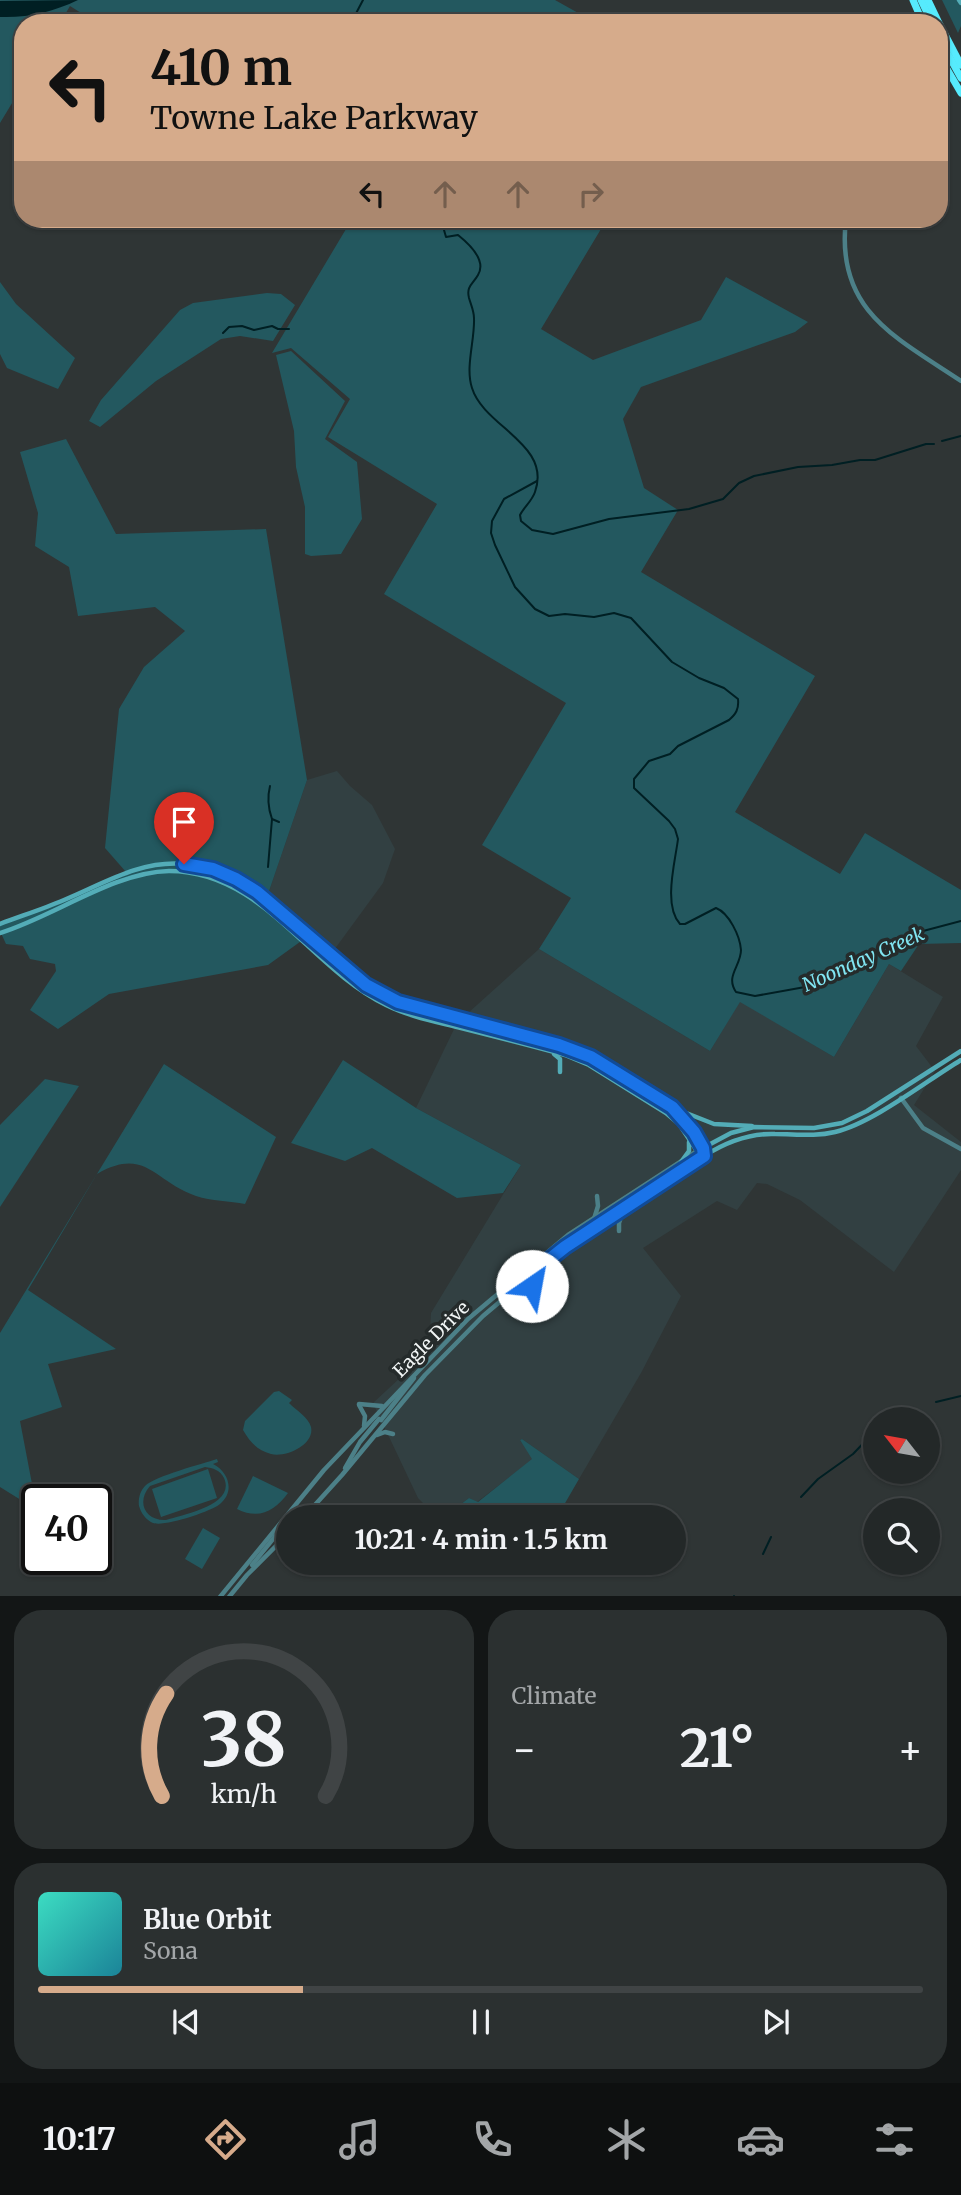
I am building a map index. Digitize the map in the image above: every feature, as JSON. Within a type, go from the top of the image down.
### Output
[{"type":"highway","points":[[948,41],[961,65]]},
{"type":"highway","points":[[948,54],[961,78]]},
{"type":"highway","points":[[948,71],[961,93]]},
{"type":"main road","points":[[0,925],[148,865],[184,864],[213,869],[257,892],[360,980],[385,996],[422,1011],[574,1050],[600,1062],[672,1107],[714,1124],[814,1128],[842,1123],[867,1111],[961,1051]]},
{"type":"main road","points":[[0,933],[132,877],[169,872],[200,874],[227,883],[255,901],[355,986],[386,1005],[418,1017],[584,1062],[672,1118],[700,1149]]},
{"type":"main road","points":[[547,1050],[560,1059],[560,1072]]},
{"type":"main road","points":[[672,1107],[690,1126],[704,1156],[725,1144],[748,1136],[774,1133],[819,1135],[843,1130],[868,1118],[961,1059]]},
{"type":"main road","points":[[700,1149],[731,1133],[763,1127]]},
{"type":"main road","points":[[681,1162],[689,1151],[688,1138]]},
{"type":"street","points":[[845,228],[844,250],[847,270],[865,309],[889,333],[961,381]]},
{"type":"street","points":[[901,1098],[925,1130],[961,1149]]},
{"type":"street","name":"Eagle Drive","points":[[295,1505],[363,1428],[451,1336],[515,1279],[557,1244],[700,1149]]},
{"type":"street","name":"Eagle Drive","points":[[315,1505],[447,1350],[514,1289],[571,1242],[704,1156]]},
{"type":"street","points":[[594,1219],[598,1206],[597,1196]]},
{"type":"street","points":[[619,1231],[620,1218],[625,1207]]},
{"type":"street","points":[[514,1289],[534,1293],[532,1283],[536,1270]]},
{"type":"street","points":[[342,1475],[360,1443],[418,1371]]},
{"type":"street","points":[[363,1428],[366,1419],[359,1405],[376,1407],[386,1404]]},
{"type":"street","points":[[373,1438],[385,1432],[393,1434]]},
{"type":"street","name":"Eagle Drive","points":[[221,1596],[276,1527]]},
{"type":"street","points":[[252,1565],[276,1535]]},
{"type":"street","points":[[230,1596],[276,1545]]},
{"type":"shaded area","points":[[0,0],[555,0],[580,14],[83,14],[70,6],[65,14],[14,14],[14,100],[0,123]]},
{"type":"shaded area","points":[[78,0],[40,13],[0,17],[0,1]]},
{"type":"shaded area","points":[[942,0],[961,0],[961,26],[958,33]]},
{"type":"shaded area","points":[[347,228],[602,228],[541,329],[593,360],[701,320],[726,277],[808,322],[795,332],[641,387],[623,419],[644,488],[678,510],[641,572],[815,676],[735,812],[840,874],[865,833],[961,890],[961,943],[919,944],[901,971],[889,964],[834,1057],[740,1002],[710,1051],[539,949],[571,898],[482,845],[566,703],[384,594],[437,504],[328,437],[350,399],[291,348],[272,353]]},
{"type":"shaded area","points":[[0,282],[16,304],[75,358],[58,389],[7,368],[0,354]]},
{"type":"shaded area","points":[[267,293],[281,294],[295,305],[273,341],[240,336],[221,339],[156,381],[100,427],[89,421],[101,400],[180,310],[193,303]]},
{"type":"shaded area","points":[[291,351],[345,401],[325,439],[357,462],[362,519],[341,554],[305,554],[305,507],[296,467],[294,431],[276,355]]},
{"type":"shaded area","points":[[66,439],[116,534],[266,529],[307,780],[266,900],[304,939],[268,965],[109,994],[58,1029],[30,1010],[56,971],[55,964],[30,959],[23,946],[6,944],[0,931],[0,923],[95,887],[126,872],[105,848],[119,709],[144,667],[185,631],[155,607],[78,616],[69,567],[35,546],[38,513],[20,452]]},
{"type":"shaded area","points":[[337,771],[372,805],[395,849],[383,883],[326,961],[266,900],[307,780]]},
{"type":"shaded area","points":[[539,949],[710,1051],[740,1001],[834,1057],[889,964],[943,997],[916,1046],[935,1071],[914,1105],[961,1142],[961,1170],[894,1272],[800,1200],[767,1184],[757,1183],[737,1210],[717,1201],[643,1248],[681,1296],[641,1373],[579,1479],[522,1439],[520,1440],[533,1459],[477,1502],[469,1498],[460,1505],[425,1505],[418,1498],[373,1403],[429,1351],[431,1313],[521,1165],[416,1108],[457,1023]]},
{"type":"shaded area","points":[[343,1060],[416,1108],[521,1165],[503,1193],[457,1198],[372,1148],[345,1161],[291,1143]]},
{"type":"shaded area","points":[[164,1064],[276,1137],[245,1204],[196,1196],[139,1165],[114,1166],[97,1174],[28,1290],[116,1349],[48,1364],[62,1407],[20,1421],[32,1484],[21,1484],[21,1500],[0,1487],[0,1333]]},
{"type":"shaded area","points":[[45,1079],[79,1086],[0,1207],[0,1125]]},
{"type":"shaded area","points":[[279,1391],[292,1400],[289,1403],[308,1420],[311,1433],[304,1445],[298,1449],[277,1455],[258,1448],[243,1430],[245,1421],[274,1392]]},
{"type":"shaded area","points":[[520,1440],[579,1479],[564,1505],[460,1505],[469,1498],[478,1502],[532,1459]]},
{"type":"shaded area","points":[[217,1459],[218,1462],[213,1464],[223,1472],[229,1488],[220,1504],[197,1515],[167,1523],[153,1523],[144,1516],[139,1501],[145,1486],[150,1482]],"holes":[[[205,1467],[218,1471],[224,1478],[226,1487],[216,1502],[166,1520],[148,1514],[143,1504],[150,1486]]]},
{"type":"shaded area","points":[[208,1469],[217,1498],[161,1517],[152,1489]]},
{"type":"shaded area","points":[[253,1476],[288,1493],[278,1505],[266,1512],[252,1514],[237,1509]]},
{"type":"shaded area","points":[[203,1528],[220,1538],[202,1569],[185,1559]]},
{"type":"waterway","name":"Noonday Creek","points":[[356,14],[363,0]]},
{"type":"waterway","points":[[444,228],[446,237],[458,235],[467,243],[480,264],[478,275],[468,291],[474,318],[470,380],[479,402],[526,448],[534,461],[538,475],[535,492],[520,515],[521,521],[532,530],[553,534],[609,519],[689,509],[723,499],[739,483],[754,476],[798,467],[875,460],[934,444]]},
{"type":"waterway","points":[[223,333],[229,327],[242,326],[254,330],[272,326],[289,329]]},
{"type":"waterway","points":[[942,441],[961,436]]},
{"type":"waterway","name":"Noonday Creek","points":[[537,481],[504,499],[492,521],[491,533],[515,587],[535,609],[549,616],[565,614],[594,617],[614,613],[631,618],[672,662],[699,678],[724,688],[738,699],[734,716],[729,720],[678,746],[670,754],[649,761],[634,779],[634,788],[675,829],[678,839],[671,895],[675,916],[680,924],[716,908],[725,915],[736,932],[741,950],[732,981],[736,992],[755,996],[805,987],[834,976],[908,935],[961,921]]},
{"type":"waterway","points":[[270,786],[270,811],[272,819],[279,822]]},
{"type":"waterway","points":[[268,867],[272,819]]},
{"type":"waterway","points":[[936,1402],[961,1396]]},
{"type":"waterway","points":[[801,1497],[818,1479],[863,1444]]},
{"type":"waterway","points":[[763,1554],[771,1537]]},
{"type":"route","points":[[184,864],[213,869],[257,892],[360,980],[385,996],[422,1011],[543,1041],[591,1057],[672,1107],[686,1122],[701,1144],[704,1156],[565,1247],[536,1270],[532,1286]]}]
